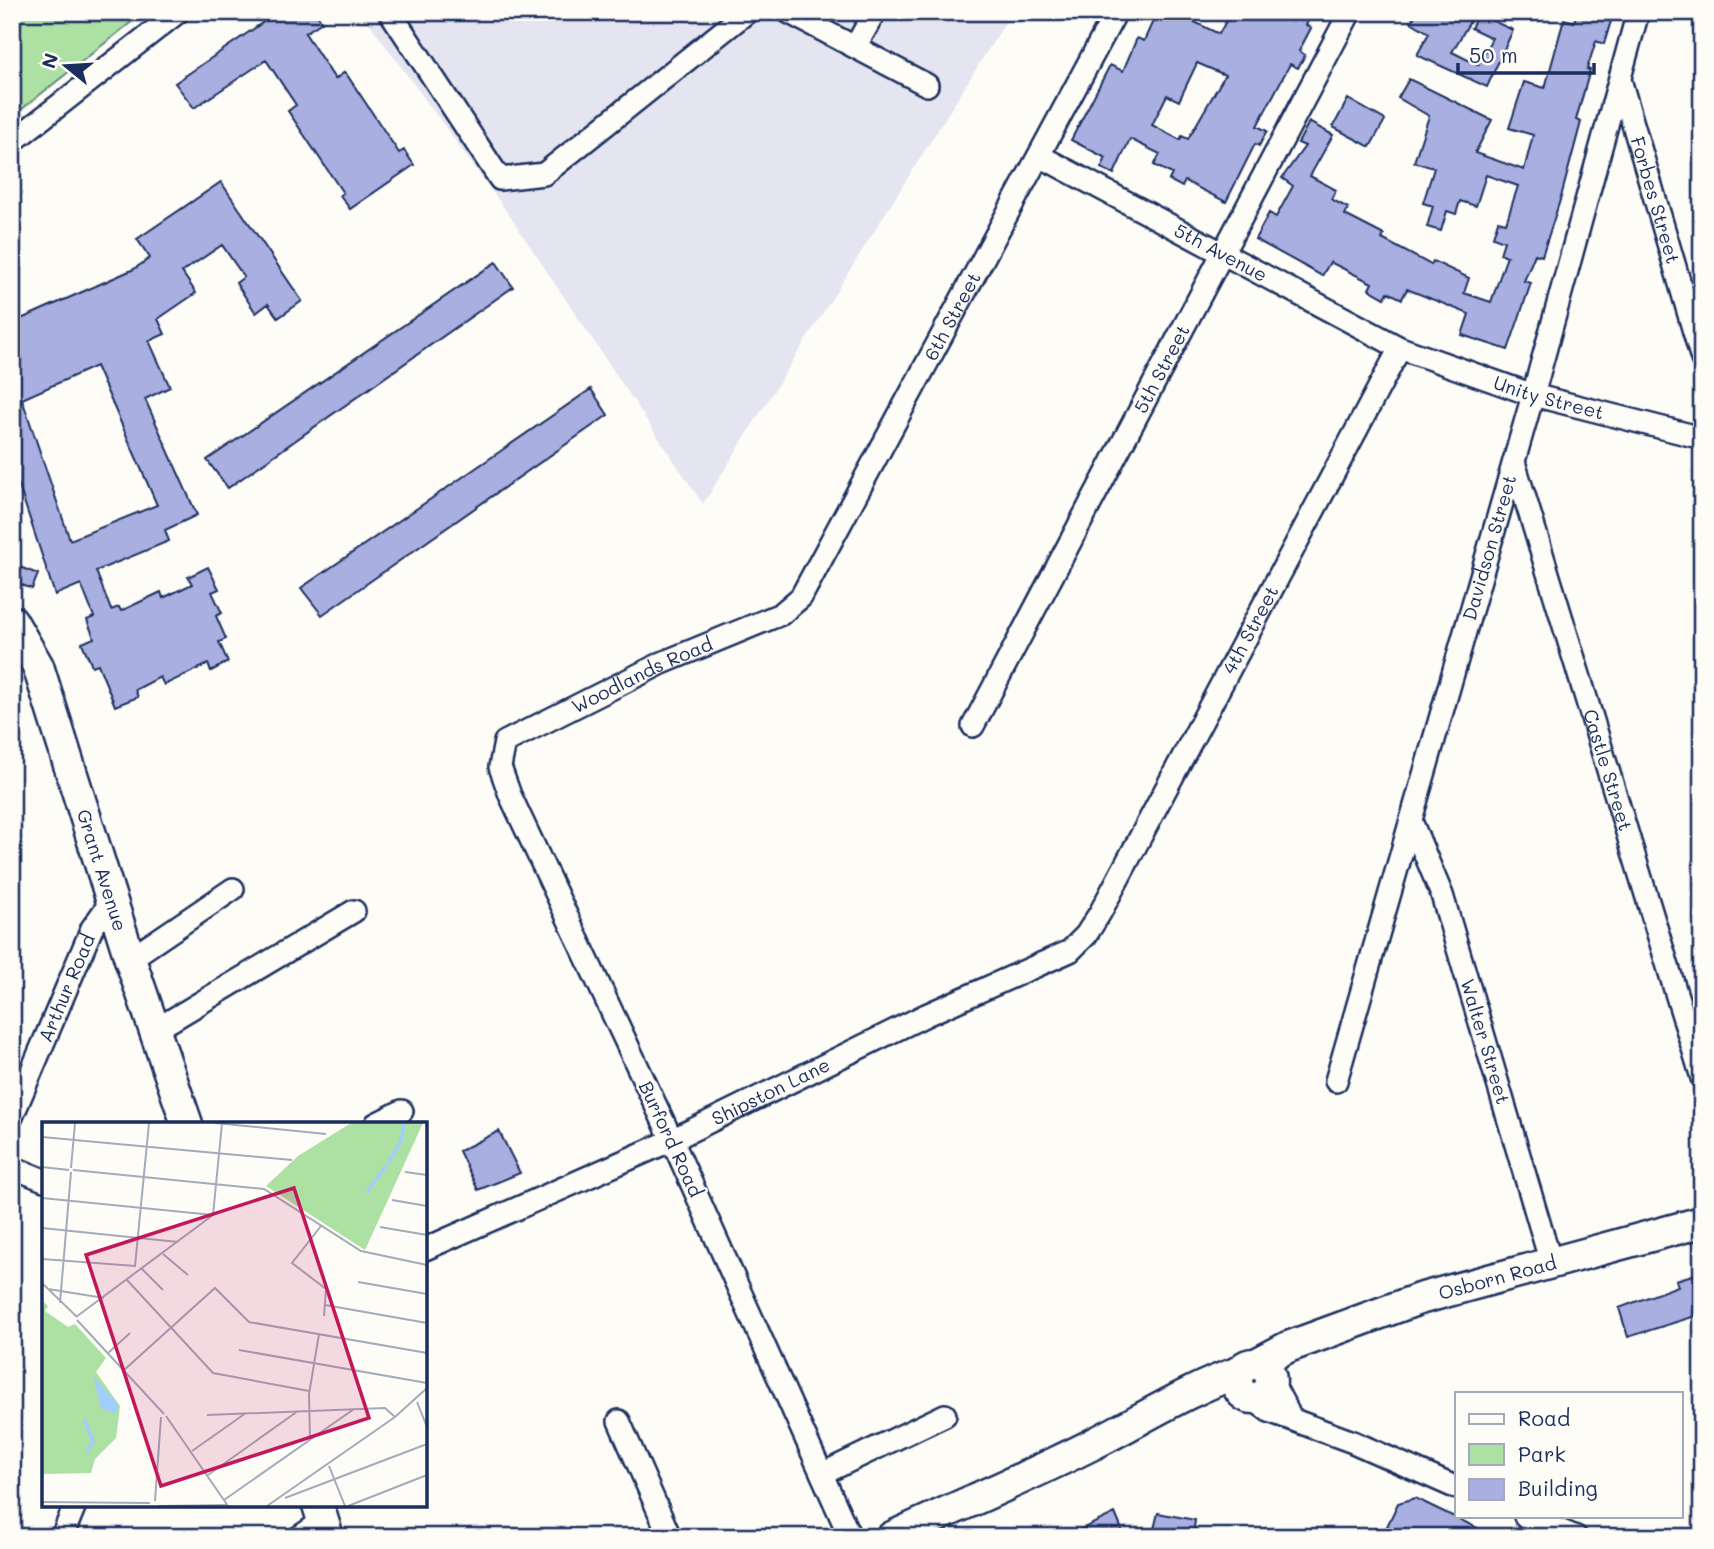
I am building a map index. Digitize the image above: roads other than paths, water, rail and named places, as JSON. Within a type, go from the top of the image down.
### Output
[{"type":"street","points":[[12,142],[178,12]]},
{"type":"street","points":[[390,12],[500,179],[544,174],[747,12]]},
{"type":"street","points":[[788,12],[927,85]]},
{"type":"street","points":[[855,47],[875,12]]},
{"type":"street","name":"6th Street","points":[[781,614],[801,597],[815,576],[1116,12]]},
{"type":"street","name":"5th Street","points":[[973,726],[1350,12]]},
{"type":"street","name":"Davidson Street","points":[[1336,1081],[1380,919],[1411,821],[1533,395],[1582,207],[1621,83],[1638,12]]},
{"type":"street","name":"Forbes Street","points":[[1621,83],[1702,359]]},
{"type":"street","name":"5th Avenue","points":[[1040,156],[1399,348]]},
{"type":"street","name":"Unity Street","points":[[1399,348],[1533,395],[1702,438]]},
{"type":"street","name":"4th Street","points":[[1100,913],[1399,348]]},
{"type":"street","name":"Castle Street","points":[[1514,462],[1702,1078]]},
{"type":"street","name":"Woodlands Road","points":[[505,742],[662,663],[781,614]]},
{"type":"street","name":"Grant Avenue","points":[[12,621],[38,666],[130,959],[186,1122]]},
{"type":"street","name":"Burford Road","points":[[505,742],[500,761],[502,776],[672,1140],[850,1537]]},
{"type":"street","name":"Walter Street","points":[[1411,821],[1442,895],[1551,1263]]},
{"type":"street","points":[[130,959],[233,889]]},
{"type":"street","name":"Arthur Road","points":[[12,1117],[92,928],[111,900]]},
{"type":"street","points":[[155,1030],[354,911]]},
{"type":"street","name":"Shipston Lane","points":[[427,1248],[672,1140],[926,1015],[1052,961],[1070,951],[1086,935],[1100,913]]},
{"type":"street","points":[[380,1122],[402,1111]]},
{"type":"street","points":[[12,1167],[42,1179]]},
{"type":"street","name":"Osborn Road","points":[[892,1537],[1072,1454],[1174,1403],[1191,1390],[1256,1381],[1277,1352],[1419,1299],[1702,1222]]},
{"type":"street","points":[[1256,1381],[1291,1418],[1455,1487]]},
{"type":"street","points":[[822,1474],[945,1415]]},
{"type":"street","points":[[619,1421],[670,1537]]},
{"type":"street","points":[[62,1537],[74,1507]]},
{"type":"street","points":[[1530,1518],[1576,1537]]}]
